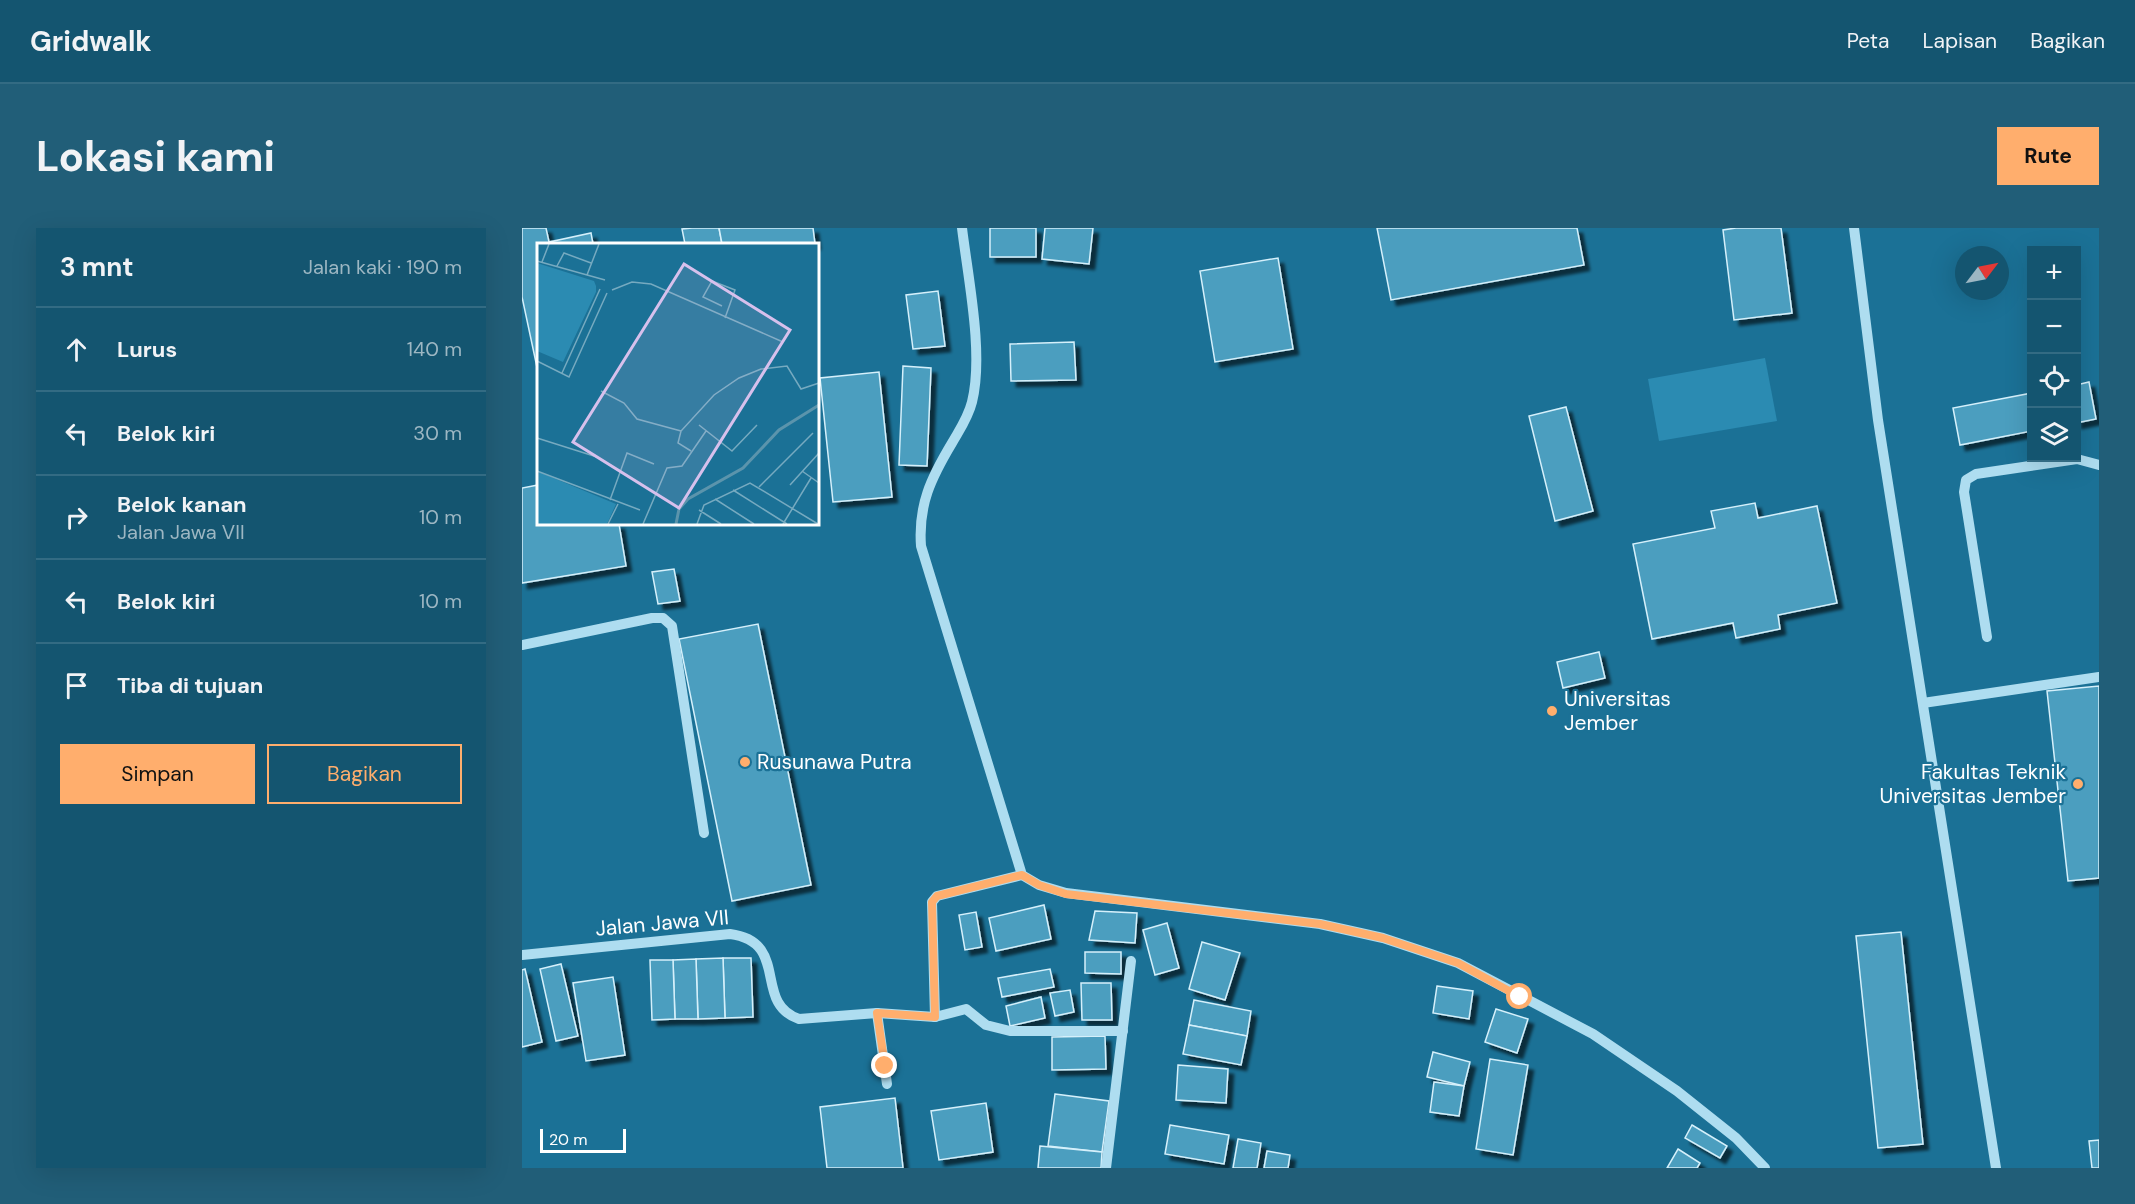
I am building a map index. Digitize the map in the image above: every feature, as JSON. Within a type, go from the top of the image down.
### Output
[{"type":"street","points":[[962,228],[976,342],[973,400],[968,418],[936,469],[926,495],[919,524],[921,546],[1022,875],[1039,885],[1066,894],[1320,924],[1383,938],[1458,963],[1593,1034],[1668,1084],[1736,1138],[1765,1168]]},
{"type":"street","points":[[1854,228],[1878,420],[1996,1168]]},
{"type":"street","points":[[1987,637],[1964,492],[1966,480],[1976,474],[2077,459],[2099,465]]},
{"type":"street","points":[[522,645],[652,618],[663,618],[672,626],[704,833]]},
{"type":"street","points":[[1923,703],[2099,677]]},
{"type":"street","points":[[935,1017],[932,902],[937,896],[1022,875]]},
{"type":"street","name":"Jalan Jawa VII","points":[[522,954],[730,934],[750,939],[765,954],[777,1002],[792,1017],[799,1019],[877,1013],[935,1017],[966,1009],[986,1025],[1010,1031],[1123,1031]]},
{"type":"street","points":[[1106,1168],[1131,961]]},
{"type":"street","points":[[877,1013],[887,1084]]},
{"type":"shaded area","points":[[1765,358],[1777,421],[1659,441],[1648,379]]},
{"type":"building","points":[[522,228],[546,228],[549,242],[591,233],[593,243],[537,243],[537,367],[522,297]]},
{"type":"building","points":[[719,228],[722,243],[685,243],[682,229]]},
{"type":"building","points":[[719,228],[813,228],[815,243],[722,243]]},
{"type":"building","points":[[990,228],[1036,228],[1036,257],[990,257]]},
{"type":"building","points":[[1045,228],[1093,228],[1089,264],[1042,259]]},
{"type":"building","points":[[1377,228],[1577,228],[1584,265],[1391,300]]},
{"type":"building","points":[[1781,228],[1792,313],[1734,320],[1723,230]]},
{"type":"building","points":[[1278,258],[1293,349],[1215,362],[1200,271]]},
{"type":"building","points":[[938,291],[945,346],[913,349],[906,295]]},
{"type":"building","points":[[1074,342],[1076,380],[1011,381],[1010,344]]},
{"type":"building","points":[[903,366],[931,368],[927,466],[899,465]]},
{"type":"building","points":[[879,372],[892,497],[833,502],[820,378]]},
{"type":"building","points":[[2089,382],[2096,419],[2081,422],[2081,384]]},
{"type":"building","points":[[2027,394],[2027,432],[1960,445],[1953,408]]},
{"type":"building","points":[[1566,407],[1593,511],[1555,521],[1529,416]]},
{"type":"building","points":[[537,485],[537,525],[619,525],[626,566],[522,583],[522,488]]},
{"type":"building","points":[[1755,503],[1758,518],[1817,506],[1837,603],[1778,615],[1780,629],[1736,638],[1733,623],[1652,639],[1633,544],[1715,528],[1711,511]]},
{"type":"building","points":[[674,569],[680,601],[658,604],[652,572]]},
{"type":"building","name":"Rusunawa Putra","points":[[758,624],[811,885],[732,901],[679,639]]},
{"type":"building","points":[[1599,652],[1605,678],[1563,688],[1557,662]]},
{"type":"building","name":"Fakultas Teknik Universitas Jember","points":[[2099,686],[2099,878],[2068,881],[2047,691]]},
{"type":"building","points":[[1044,905],[1051,939],[996,951],[989,918]]},
{"type":"building","points":[[1095,911],[1137,913],[1135,943],[1089,940]]},
{"type":"building","points":[[976,912],[982,947],[965,950],[959,915]]},
{"type":"building","points":[[1167,923],[1179,968],[1155,975],[1143,930]]},
{"type":"building","points":[[1901,932],[1923,1144],[1878,1148],[1856,936]]},
{"type":"building","points":[[1202,942],[1240,953],[1225,1000],[1189,989]]},
{"type":"building","points":[[1085,952],[1121,952],[1121,974],[1085,973]]},
{"type":"building","points":[[723,958],[751,958],[753,1017],[725,1018]]},
{"type":"building","points":[[723,958],[725,1018],[698,1019],[696,959]]},
{"type":"building","points":[[696,959],[698,1019],[675,1019],[673,960]]},
{"type":"building","points":[[650,960],[673,960],[675,1019],[652,1020]]},
{"type":"building","points":[[561,964],[578,1036],[556,1041],[540,969]]},
{"type":"building","points":[[525,969],[542,1042],[522,1047],[522,970]]},
{"type":"building","points":[[1050,969],[1054,987],[1002,997],[998,978]]},
{"type":"building","points":[[613,977],[625,1055],[586,1061],[573,983]]},
{"type":"building","points":[[1081,983],[1111,983],[1112,1020],[1082,1020]]},
{"type":"building","points":[[1437,986],[1473,991],[1469,1019],[1433,1013]]},
{"type":"building","points":[[1070,990],[1074,1012],[1055,1016],[1050,993]]},
{"type":"building","points":[[1041,997],[1045,1018],[1010,1026],[1006,1006]]},
{"type":"building","points":[[1194,1000],[1251,1011],[1247,1036],[1189,1025]]},
{"type":"building","points":[[1496,1009],[1528,1019],[1517,1053],[1485,1042]]},
{"type":"building","points":[[1189,1025],[1247,1036],[1241,1065],[1183,1054]]},
{"type":"building","points":[[1105,1036],[1106,1069],[1052,1070],[1052,1037]]},
{"type":"building","points":[[1433,1052],[1470,1062],[1464,1086],[1427,1077]]},
{"type":"building","points":[[1490,1059],[1528,1065],[1513,1155],[1476,1149]]},
{"type":"building","points":[[1178,1065],[1228,1069],[1226,1103],[1176,1100]]},
{"type":"building","points":[[1434,1082],[1464,1086],[1459,1116],[1430,1112]]},
{"type":"building","points":[[1055,1094],[1109,1101],[1102,1152],[1048,1146]]},
{"type":"building","points":[[895,1098],[903,1168],[827,1168],[820,1107]]},
{"type":"building","points":[[986,1103],[993,1152],[939,1160],[931,1111]]},
{"type":"building","points":[[1170,1125],[1229,1135],[1224,1164],[1165,1154]]},
{"type":"building","points":[[1692,1125],[1727,1146],[1720,1158],[1685,1138]]},
{"type":"building","points":[[1238,1139],[1261,1143],[1257,1168],[1233,1168]]},
{"type":"building","points":[[2099,1140],[2099,1168],[2092,1168],[2089,1141]]},
{"type":"building","points":[[1040,1146],[1102,1152],[1101,1168],[1038,1168]]},
{"type":"building","points":[[1678,1149],[1700,1163],[1697,1168],[1667,1168]]},
{"type":"building","points":[[1267,1151],[1290,1155],[1288,1168],[1264,1168]]},
{"type":"place","name":"Universitas Jember","points":[[1552,711]]},
{"type":"place","name":"Rusunawa Putra","points":[[745,762]]},
{"type":"place","name":"Fakultas Teknik Universitas Jember","points":[[2078,784]]},
{"type":"route","points":[[885,1066],[877,1013],[935,1017],[932,902],[937,896],[1022,875],[1039,885],[1066,894],[1320,924],[1383,938],[1458,963],[1520,997]]}]
